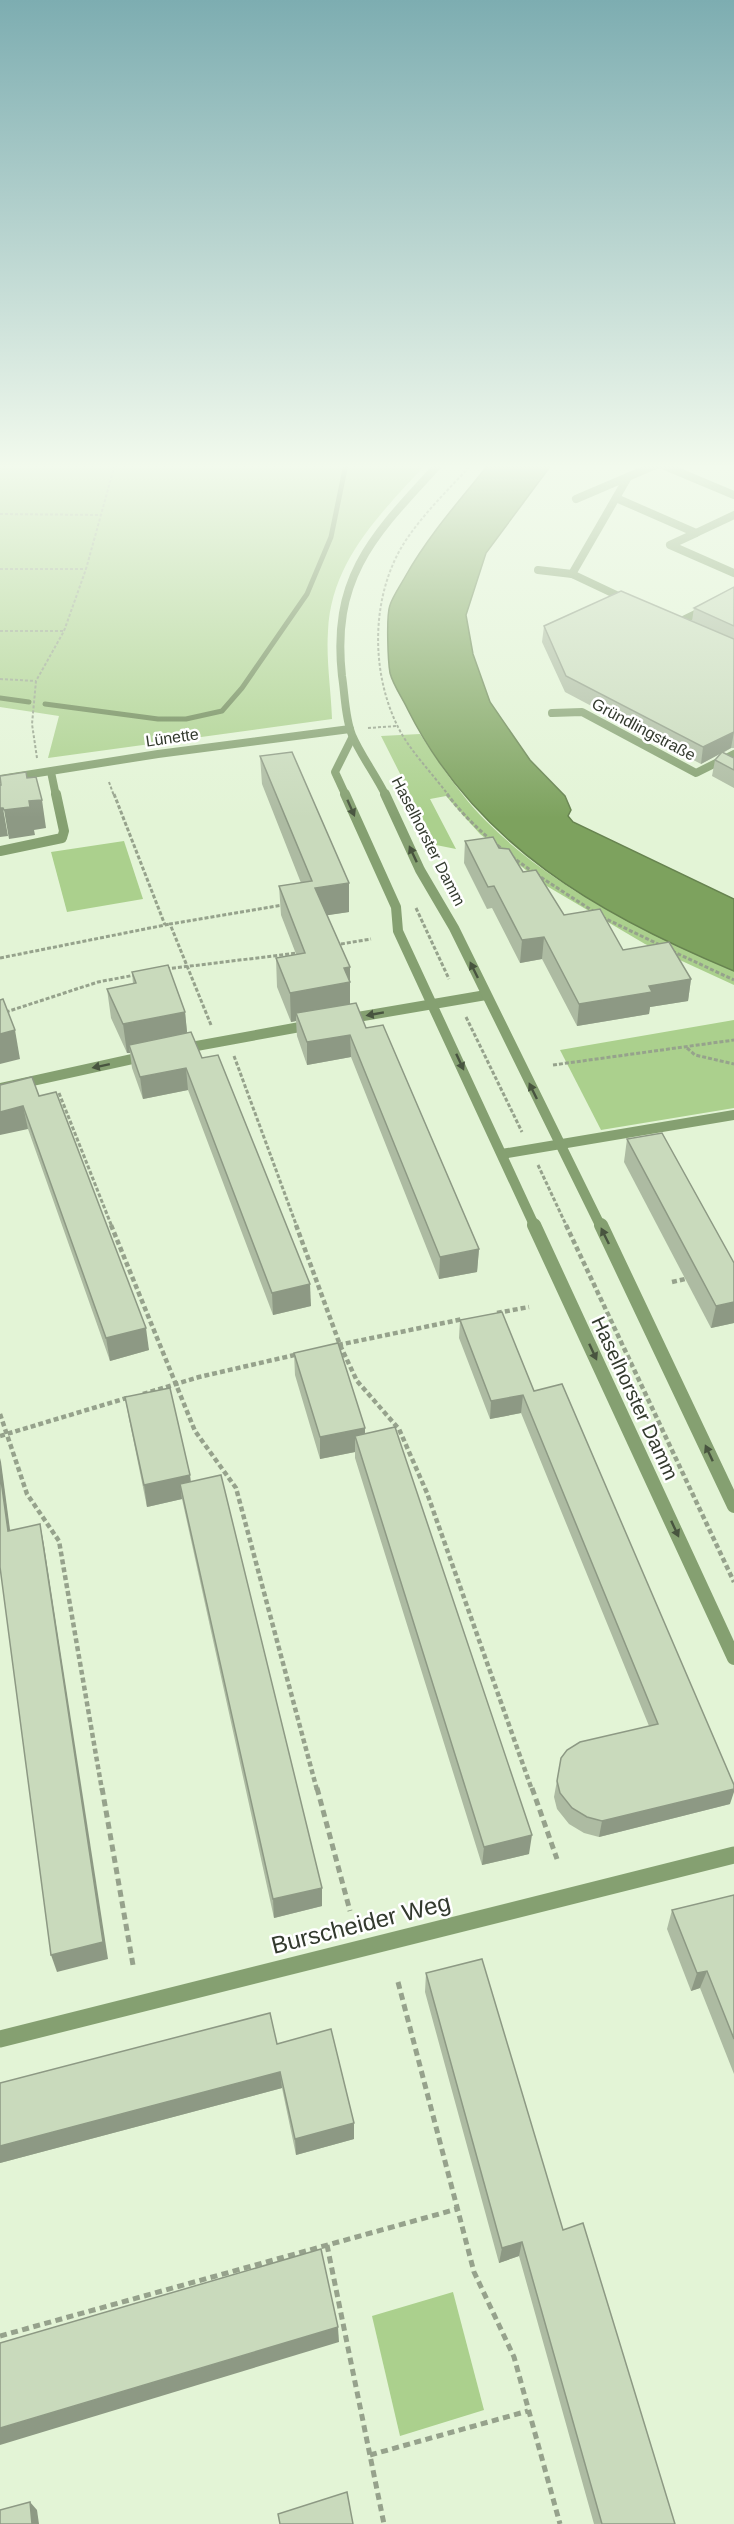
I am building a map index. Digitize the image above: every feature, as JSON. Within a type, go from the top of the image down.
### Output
[{"type":"street","points":[[351,582],[345,596],[340,628],[340,663],[351,734]]},
{"type":"street","points":[[589,582],[635,603]]},
{"type":"street","points":[[677,623],[734,595]]},
{"type":"street","points":[[666,618],[686,628]]},
{"type":"street","name":"Gründlingstraße","points":[[552,713],[582,712],[696,773],[734,754]]},
{"type":"street","name":"Lünette","points":[[0,779],[125,759],[351,734]]},
{"type":"street","name":"Haselhorster Damm","points":[[351,734],[372,768],[438,907],[454,928],[632,1288],[734,1506]]},
{"type":"street","name":"Haselhorster Damm","points":[[351,734],[335,772],[396,907],[398,931],[734,1658]]},
{"type":"street","name":"Gründlingstraße","points":[[719,761],[734,769]]},
{"type":"street","points":[[0,851],[62,838],[64,831],[51,772]]},
{"type":"street","points":[[0,1088],[223,1041],[486,995]]},
{"type":"street","points":[[502,1154],[734,1116]]},
{"type":"street","name":"Burscheider Weg","points":[[0,2039],[734,1855]]},
{"type":"path","points":[[38,761],[32,724],[36,681],[64,631],[81,582]]},
{"type":"path","points":[[387,582],[379,614],[378,649],[381,676],[397,726],[456,807],[485,834],[544,880],[604,918],[734,980]]},
{"type":"path","points":[[0,631],[64,631]]},
{"type":"path","points":[[0,680],[36,681]]},
{"type":"path","points":[[351,734],[397,726]]},
{"type":"path","points":[[109,782],[167,925],[223,1041],[340,1345],[357,1381],[399,1429],[427,1493],[557,1859]]},
{"type":"path","points":[[0,958],[287,904]]},
{"type":"path","points":[[327,947],[371,939]]},
{"type":"path","points":[[164,969],[186,964],[305,952]]},
{"type":"path","points":[[0,1014],[98,982],[142,973]]},
{"type":"path","points":[[466,1016],[734,1582]]},
{"type":"path","points":[[554,1065],[734,1040]]},
{"type":"path","points":[[687,1048],[695,1055],[734,1064]]},
{"type":"path","points":[[52,1076],[174,1385],[195,1431],[236,1488],[350,1911]]},
{"type":"path","points":[[672,1282],[685,1279]]},
{"type":"path","points":[[496,1313],[529,1307]]},
{"type":"path","points":[[329,1347],[474,1317]]},
{"type":"path","points":[[0,1436],[174,1385],[307,1352]]},
{"type":"path","points":[[0,1414],[27,1494],[59,1541],[133,1965]]},
{"type":"path","points":[[398,1982],[474,2272],[514,2357],[560,2524]]},
{"type":"path","points":[[0,2336],[457,2210]]},
{"type":"path","points":[[327,2245],[384,2524]]},
{"type":"path","points":[[370,2455],[528,2410]]},
{"type":"shaded area","points":[[0,582],[338,582],[331,606],[328,631],[332,719],[48,758],[59,716],[0,707]]},
{"type":"shaded area","points":[[402,582],[477,582],[466,615],[473,654],[490,702],[530,760],[565,796],[571,810],[568,816],[573,822],[734,899],[734,971],[636,926],[589,899],[546,870],[505,837],[469,800],[436,758],[393,682],[389,659],[389,611]]},
{"type":"shaded area","points":[[420,734],[468,801],[512,845],[540,867],[602,907],[669,942],[734,971],[734,985],[645,944],[545,885],[480,834],[446,796],[430,799],[456,849],[436,845],[381,736]]},
{"type":"shaded area","points":[[124,841],[143,899],[67,912],[51,852]]},
{"type":"shaded area","points":[[734,1020],[734,1108],[601,1130],[560,1050]]},
{"type":"shaded area","points":[[453,2292],[484,2410],[400,2436],[372,2316]]},
{"type":"building","points":[[734,587],[734,626],[694,608]]},
{"type":"building","points":[[621,591],[734,639],[734,732],[703,747],[566,676],[544,626]]},
{"type":"building","points":[[292,752],[349,883],[315,888],[350,967],[344,968],[350,982],[290,993],[276,958],[305,953],[279,886],[312,881],[260,756]]},
{"type":"building","points":[[722,752],[734,758],[734,770],[715,760]]},
{"type":"building","points":[[26,772],[27,778],[36,777],[42,800],[29,801],[30,807],[4,810],[0,808],[0,776]]},
{"type":"building","points":[[493,837],[499,848],[509,849],[523,872],[536,870],[564,915],[600,909],[623,950],[669,942],[691,979],[649,986],[652,992],[579,1004],[544,937],[522,940],[494,886],[488,887],[465,841]]},
{"type":"building","points":[[168,965],[185,1012],[123,1024],[107,989],[136,983],[132,972]]},
{"type":"building","points":[[3,999],[15,1030],[0,1034],[0,1000]]},
{"type":"building","points":[[356,1003],[366,1028],[383,1025],[479,1249],[440,1257],[350,1035],[307,1042],[296,1013]]},
{"type":"building","points":[[191,1032],[202,1058],[218,1055],[310,1284],[272,1293],[186,1068],[140,1077],[129,1045]]},
{"type":"building","points":[[32,1077],[39,1096],[56,1092],[146,1328],[106,1338],[23,1106],[0,1112],[0,1085]]},
{"type":"building","points":[[662,1133],[734,1263],[734,1302],[716,1306],[627,1139]]},
{"type":"building","points":[[502,1312],[534,1391],[562,1384],[734,1789],[602,1821],[587,1817],[572,1808],[560,1793],[557,1781],[561,1758],[567,1750],[580,1742],[658,1724],[523,1395],[491,1401],[460,1320]]},
{"type":"building","points":[[338,1343],[365,1428],[320,1437],[294,1353]]},
{"type":"building","points":[[170,1388],[190,1475],[144,1485],[125,1397]]},
{"type":"building","points":[[395,1427],[532,1835],[484,1847],[355,1436]]},
{"type":"building","points":[[0,1473],[8,1531],[40,1524],[103,1942],[51,1955],[0,1567]]},
{"type":"building","points":[[221,1475],[322,1888],[273,1899],[180,1484]]},
{"type":"building","points":[[734,1895],[734,2039],[707,1971],[697,1973],[672,1910]]},
{"type":"building","points":[[482,1959],[563,2230],[583,2223],[675,2524],[602,2524],[522,2242],[502,2248],[426,1973]]},
{"type":"building","points":[[270,2013],[277,2044],[331,2029],[354,2123],[295,2139],[280,2072],[0,2146],[0,2083]]},
{"type":"building","points":[[321,2249],[338,2327],[0,2428],[0,2343]]},
{"type":"building","points":[[347,2492],[353,2524],[280,2524],[278,2514]]},
{"type":"building","points":[[30,2502],[32,2524],[0,2524],[0,2510]]},
{"type":"waterway","points":[[45,704],[158,719],[186,719],[222,711],[242,688],[307,594],[312,582]]},
{"type":"waterway","points":[[0,698],[29,702]]}]
